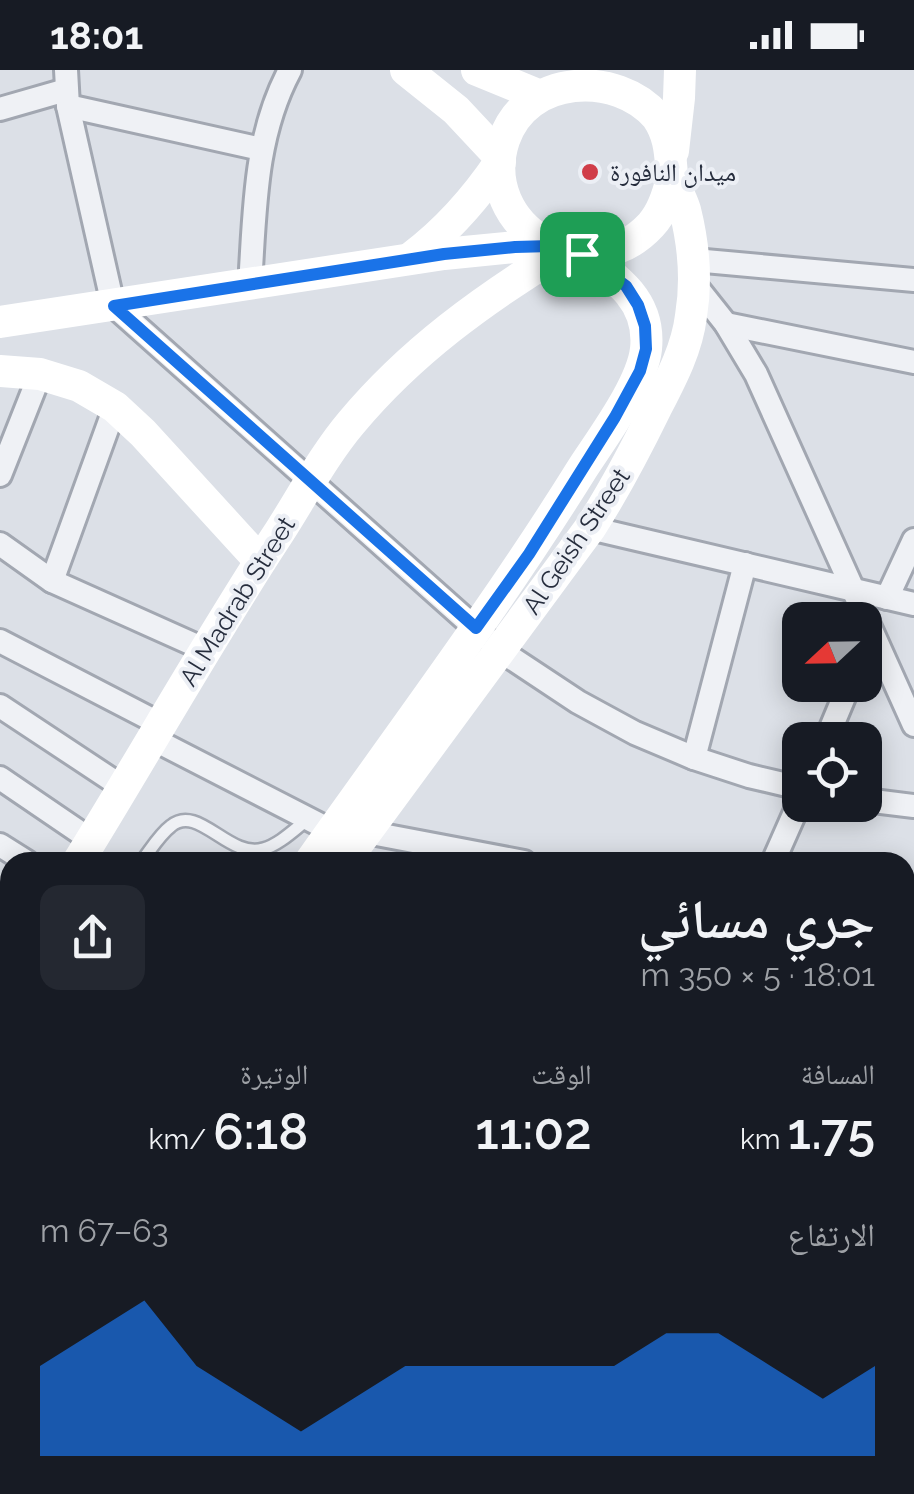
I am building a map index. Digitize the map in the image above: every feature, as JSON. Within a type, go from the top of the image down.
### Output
[{"type":"main road","points":[[406,70],[456,110],[500,160]]},
{"type":"main road","points":[[0,322],[479,250],[608,252],[632,241],[652,224],[665,202],[672,166],[667,135],[656,116],[633,95],[604,82],[561,83],[477,70]]},
{"type":"main road","name":"Al Geish Street","points":[[351,852],[590,528],[621,478],[682,354],[691,320],[694,272],[687,218],[672,166],[680,70]]},
{"type":"main road","points":[[561,83],[524,106],[504,138],[500,160],[505,196],[512,212],[536,238],[565,250]]},
{"type":"main road","points":[[408,260],[459,216],[500,160]]},
{"type":"main road","name":"Al Geish Street","points":[[313,852],[320,825],[476,628],[529,554],[640,371],[646,349],[645,326],[638,305],[626,286],[565,250]]},
{"type":"main road","name":"Al Madrab Street","points":[[85,852],[260,561],[349,425],[396,374],[447,328],[565,250]]},
{"type":"main road","points":[[0,371],[40,374],[79,386],[115,407],[260,561]]},
{"type":"street","points":[[250,284],[261,149],[290,70]]},
{"type":"street","points":[[0,109],[66,89],[261,149]]},
{"type":"street","points":[[66,89],[114,306],[502,652],[578,702],[635,733],[694,758],[782,784]]},
{"type":"street","points":[[694,272],[914,280]]},
{"type":"street","points":[[694,272],[756,374],[857,602]]},
{"type":"street","points":[[726,324],[914,362]]},
{"type":"street","points":[[0,475],[40,374]]},
{"type":"street","points":[[52,581],[115,407]]},
{"type":"street","points":[[590,528],[914,604]]},
{"type":"street","points":[[886,598],[914,540]]},
{"type":"street","points":[[0,544],[52,581],[206,650]]},
{"type":"street","points":[[694,758],[745,564]]},
{"type":"street","points":[[0,640],[320,825]]},
{"type":"street","points":[[882,665],[914,725]]},
{"type":"street","points":[[0,706],[124,788]]},
{"type":"street","points":[[0,778],[85,852]]},
{"type":"street","points":[[882,802],[914,806]]},
{"type":"street","points":[[778,852],[791,822]]},
{"type":"street","points":[[366,832],[460,852]]},
{"type":"lane","points":[[149,852],[174,822],[184,819],[194,820],[236,847],[249,850],[263,850],[320,825]]},
{"type":"place","name":"ميدان النافورة","points":[[590,172]]},
{"type":"route","points":[[551,246],[582,254],[626,286],[638,305],[645,326],[646,349],[640,371],[529,554],[476,628],[114,306],[479,250],[551,246]]}]
